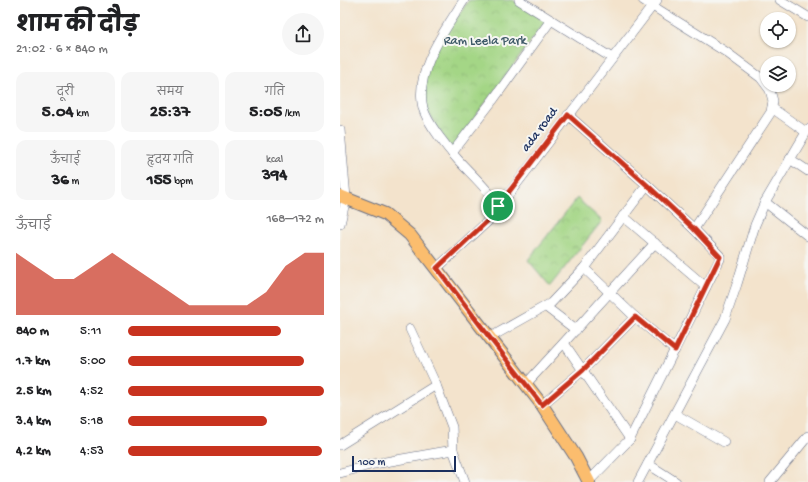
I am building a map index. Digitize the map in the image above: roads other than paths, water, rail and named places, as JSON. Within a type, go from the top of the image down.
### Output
[{"type":"main road","points":[[343,197],[386,214],[410,236],[437,268],[542,405],[576,457],[589,481]]},
{"type":"street","points":[[463,0],[435,49],[423,77],[423,109],[445,146],[492,197],[498,206]]},
{"type":"street","points":[[519,0],[612,58]]},
{"type":"street","points":[[643,0],[655,3],[761,78],[770,90],[773,101],[772,108],[694,229]]},
{"type":"street","points":[[780,0],[795,4],[808,17]]},
{"type":"street","name":"ada road","points":[[437,268],[497,212],[498,206],[655,3]]},
{"type":"street","points":[[452,153],[493,100],[551,20]]},
{"type":"street","points":[[638,482],[725,319],[734,296],[755,225],[765,202],[807,131],[772,108]]},
{"type":"street","points":[[568,115],[647,185],[694,229],[720,256],[720,259],[630,439],[589,481]]},
{"type":"street","points":[[340,130],[343,197],[340,224]]},
{"type":"street","points":[[790,159],[808,171]]},
{"type":"street","points":[[490,338],[546,307],[584,268],[647,185]]},
{"type":"street","points":[[765,202],[808,236]]},
{"type":"street","points":[[623,216],[706,287]]},
{"type":"street","points":[[526,384],[655,243]]},
{"type":"street","points":[[584,268],[635,317],[675,350]]},
{"type":"street","points":[[546,307],[576,330]]},
{"type":"street","points":[[542,405],[583,370],[635,317]]},
{"type":"street","points":[[410,329],[436,385],[452,427],[453,450],[465,482]]},
{"type":"street","points":[[564,343],[630,439]]},
{"type":"street","points":[[340,445],[436,385]]},
{"type":"street","points":[[675,414],[724,442]]},
{"type":"street","points":[[770,482],[808,436]]},
{"type":"street","points":[[340,473],[374,464],[453,450]]},
{"type":"street","points":[[648,464],[676,482]]},
{"type":"park label","name":"Ram Leela Park","points":[[485,41]]}]
